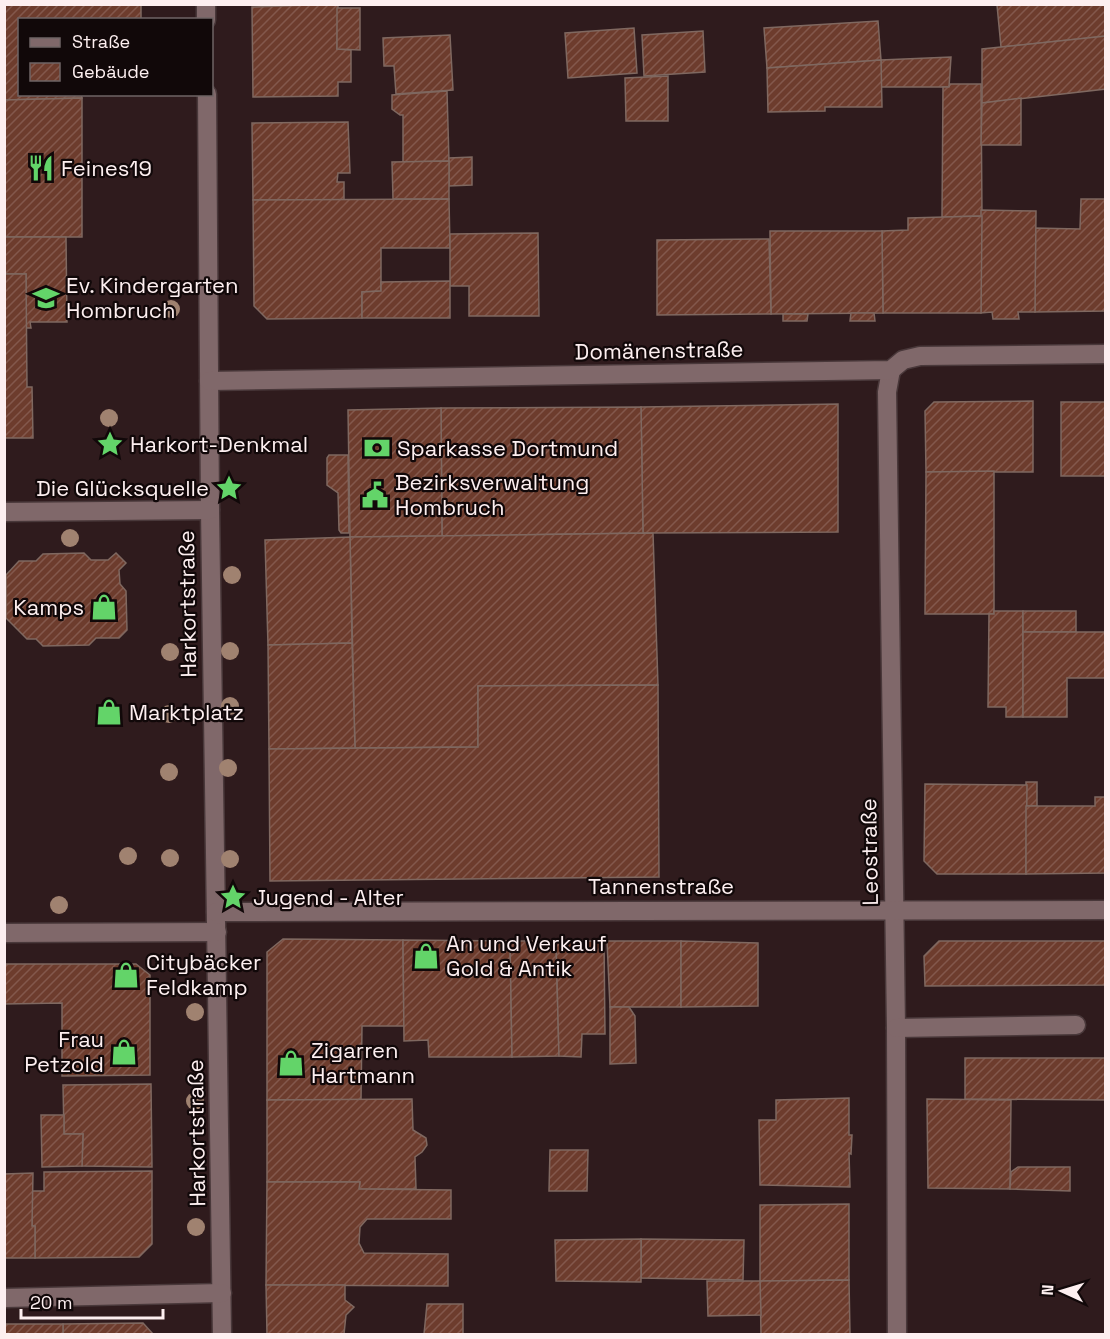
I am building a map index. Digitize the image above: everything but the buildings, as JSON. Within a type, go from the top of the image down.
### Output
[{"type":"street","name":"Harkortstraße","points":[[207,96],[210,510],[218,932],[222,1335]]},
{"type":"street","name":"Domänenstraße","points":[[209,381],[891,370],[903,360],[920,356],[1106,354]]},
{"type":"street","name":"Leostraße","points":[[891,370],[887,392],[896,1028],[897,1335]]},
{"type":"street","points":[[4,512],[210,510]]},
{"type":"street","name":"Tannenstraße","points":[[216,912],[1106,910]]},
{"type":"street","points":[[4,933],[218,932]]},
{"type":"street","points":[[896,1028],[1076,1025]]},
{"type":"street","points":[[4,1298],[222,1293]]},
{"type":"place","name":"Feines19","points":[[41,168]]},
{"type":"place","name":"Ev. Kindergarten Hombruch","points":[[46,298]]},
{"type":"place","name":"Harkort-Denkmal","points":[[110,444]]},
{"type":"place","name":"Sparkasse Dortmund","points":[[377,448]]},
{"type":"place","name":"Die Glücksquelle","points":[[229,488]]},
{"type":"place","name":"Bezirksverwaltung Hombruch","points":[[375,495]]},
{"type":"place","name":"Kamps","points":[[104,607]]},
{"type":"place","name":"Marktplatz","points":[[109,712]]},
{"type":"place","name":"Jugend - Alter","points":[[233,897]]},
{"type":"place","name":"An und Verkauf Gold & Antik","points":[[426,956]]},
{"type":"place","name":"Citybäcker Feldkamp","points":[[126,975]]},
{"type":"place","name":"Frau Petzold","points":[[124,1052]]},
{"type":"place","name":"Zigarren Hartmann","points":[[291,1063]]}]
